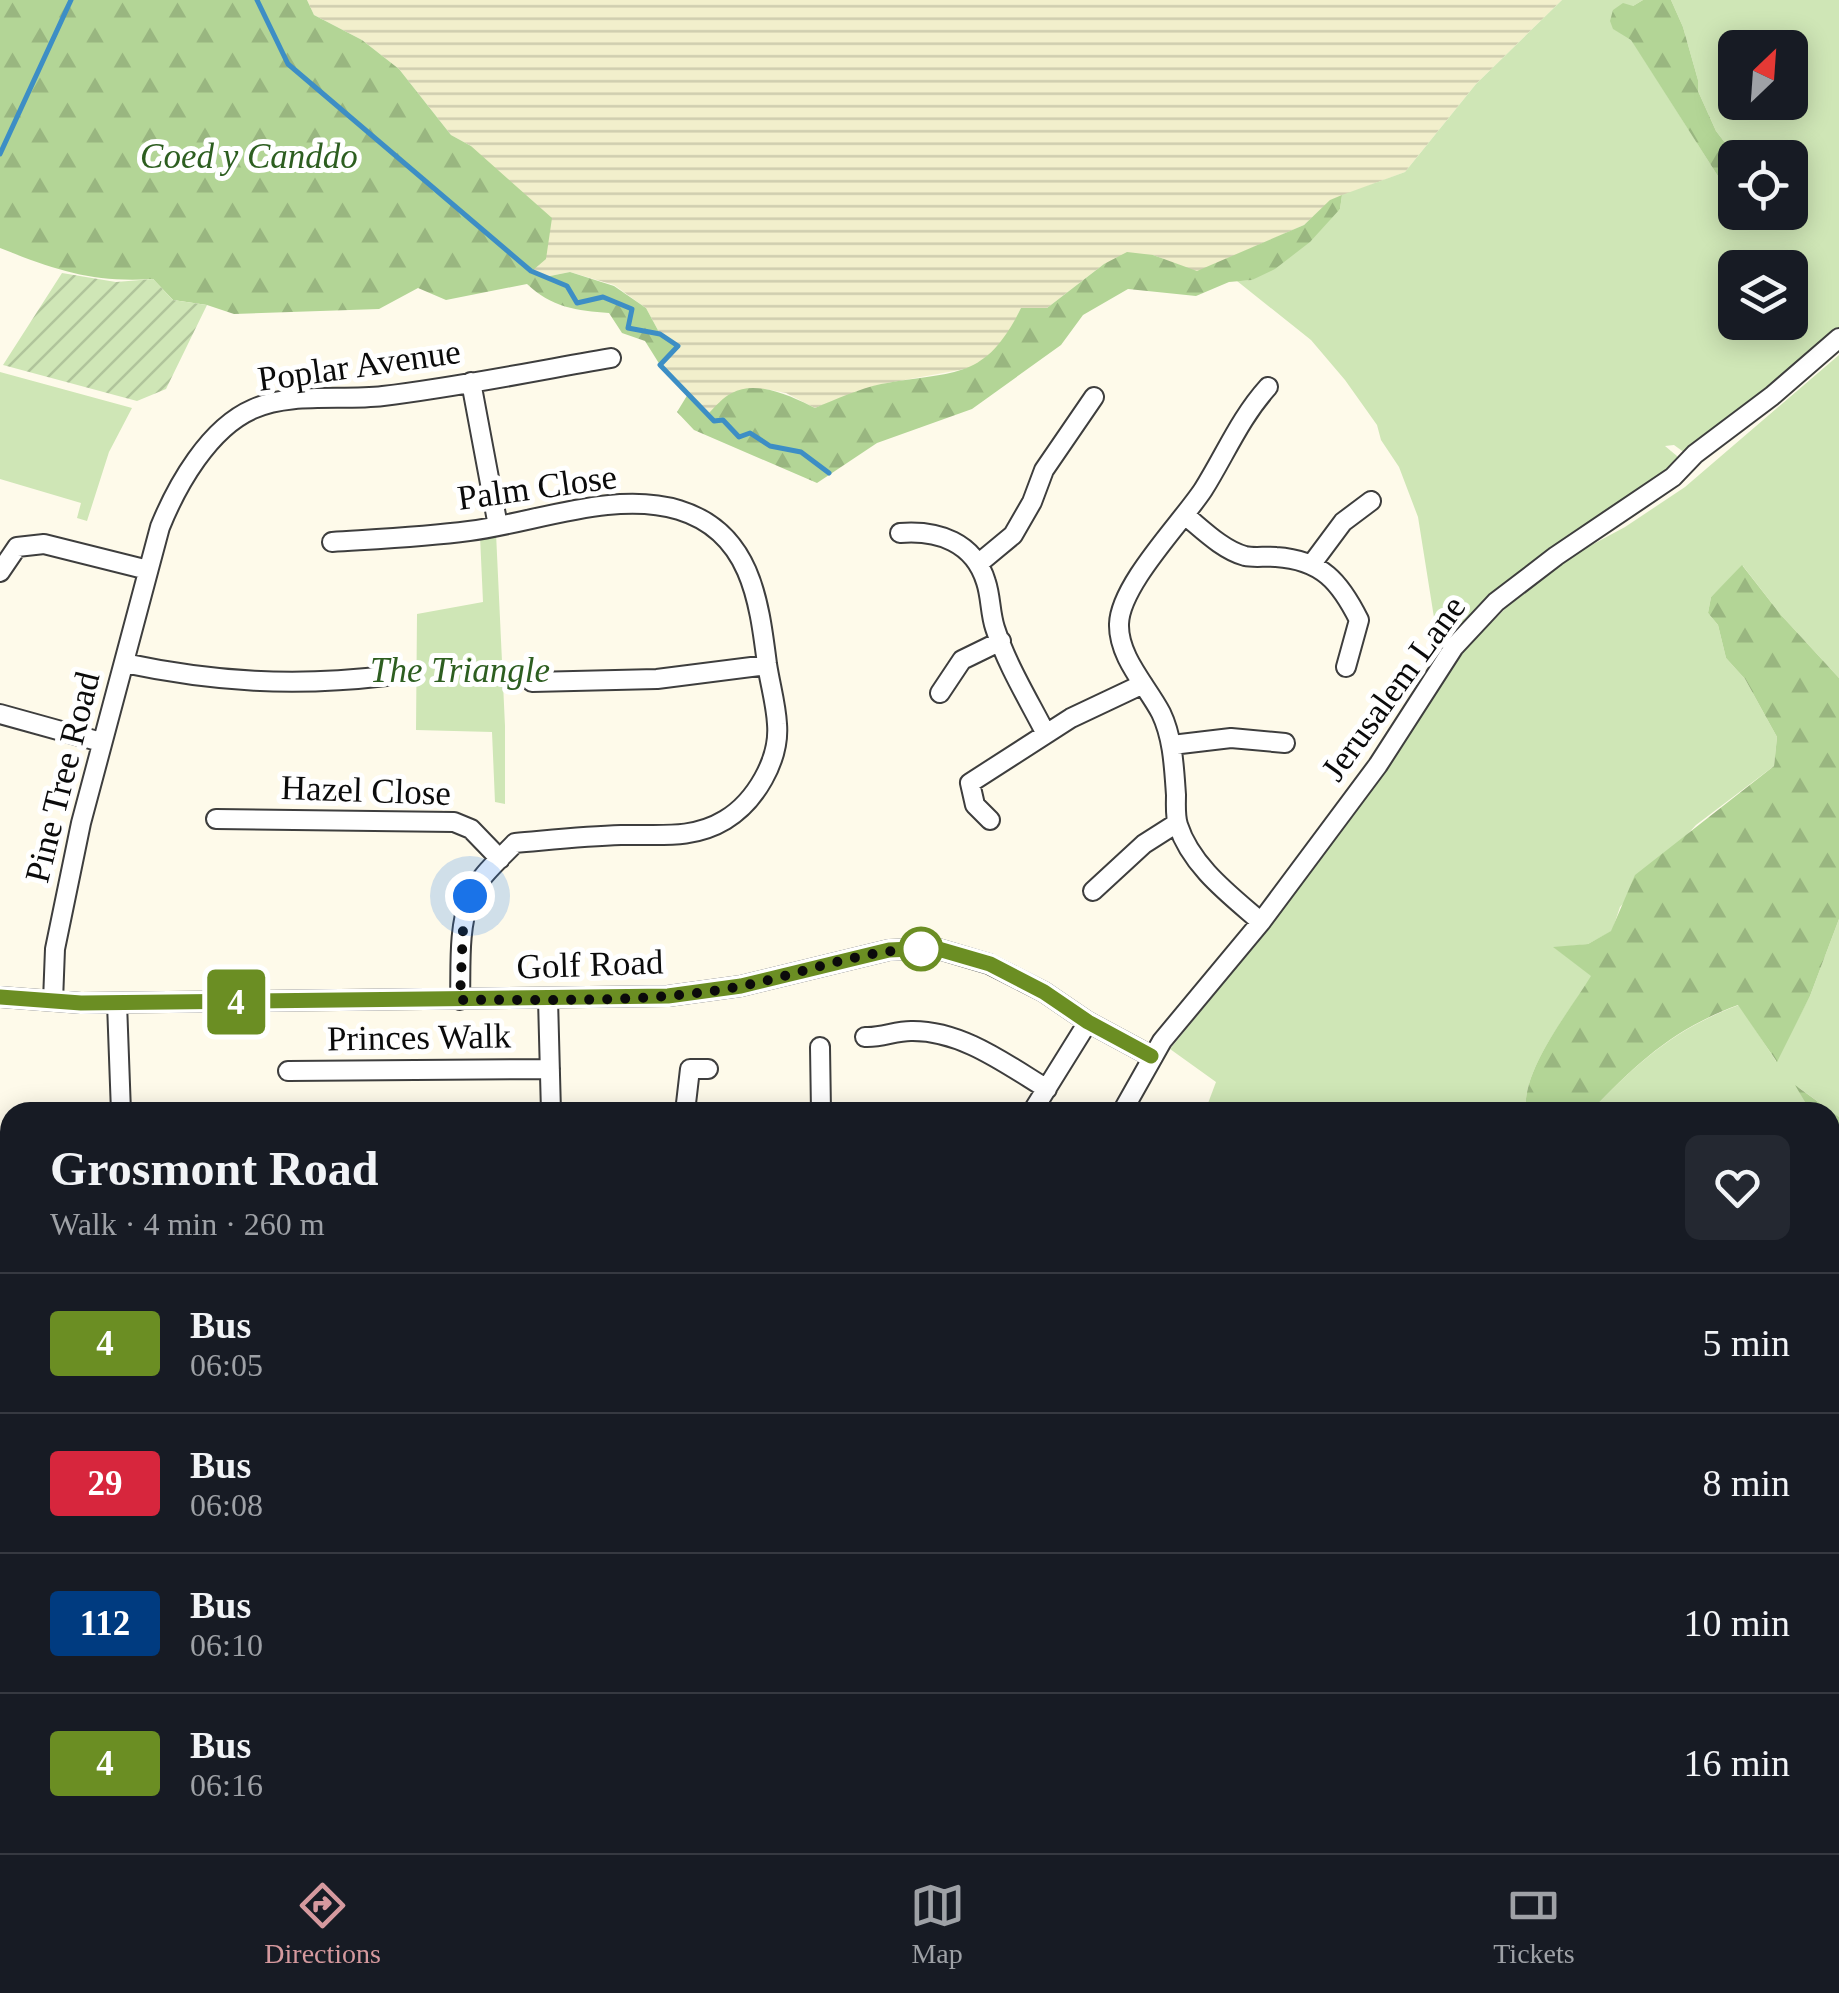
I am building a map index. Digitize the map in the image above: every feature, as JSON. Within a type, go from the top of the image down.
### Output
[{"type":"street","name":"Jerusalem Lane","points":[[1127,1102],[1151,1056],[1262,922],[1378,765],[1454,647],[1496,602],[1673,476],[1694,454],[1772,396],[1839,338]]},
{"type":"street","name":"Poplar Avenue","points":[[148,570],[176,487],[217,435],[252,409],[288,402],[382,396],[610,358]]},
{"type":"street","points":[[470,382],[498,526]]},
{"type":"street","points":[[1262,922],[1207,873],[1192,854],[1177,823],[1172,745],[1162,715],[1128,659],[1119,624],[1129,594],[1154,552],[1186,516],[1245,413],[1268,387]]},
{"type":"street","points":[[978,564],[1013,535],[1044,470],[1094,397]]},
{"type":"street","points":[[1311,565],[1343,522],[1371,501]]},
{"type":"street","name":"Palm Close","points":[[332,542],[414,537],[498,526],[586,508],[642,505],[680,510],[710,526],[736,549],[752,580],[778,728],[772,761],[756,792],[726,820],[690,836],[619,835],[515,843],[500,859]]},
{"type":"street","points":[[1186,516],[1216,541],[1244,556],[1281,557],[1321,568],[1345,592],[1359,620],[1346,667]]},
{"type":"street","points":[[900,533],[943,537],[964,546],[978,564],[1000,641],[1046,734]]},
{"type":"street","points":[[0,572],[17,547],[44,544],[148,570]]},
{"type":"street","name":"Pine Tree Road","points":[[53,1001],[55,949],[101,742],[148,570]]},
{"type":"street","points":[[940,693],[962,660],[1000,641]]},
{"type":"street","points":[[124,663],[191,677],[259,684],[386,676]]},
{"type":"street","points":[[532,682],[657,679],[767,665]]},
{"type":"street","points":[[990,820],[974,805],[970,783],[1071,718],[1143,684]]},
{"type":"street","points":[[0,714],[101,742]]},
{"type":"street","points":[[1172,745],[1231,738],[1285,743]]},
{"type":"street","name":"Hazel Close","points":[[216,819],[454,822],[471,829],[500,859]]},
{"type":"street","points":[[1092,891],[1144,844],[1177,823]]},
{"type":"street","points":[[460,1000],[463,929],[470,896],[500,859]]},
{"type":"street","name":"Golf Road","points":[[0,997],[117,1002],[668,996],[741,986],[889,950],[935,948],[990,964],[1151,1056]]},
{"type":"street","points":[[548,999],[552,1102]]},
{"type":"street","points":[[117,1002],[122,1102]]},
{"type":"street","points":[[1039,1102],[1088,1022]]},
{"type":"street","points":[[864,1037],[911,1031],[942,1035],[982,1050],[1047,1089]]},
{"type":"street","points":[[820,1047],[820,1102]]},
{"type":"street","name":"Princes Walk","points":[[288,1071],[550,1069]]},
{"type":"street","points":[[686,1102],[690,1069],[708,1069]]},
{"type":"shaded area","points":[[307,0],[1562,0],[1476,84],[1405,172],[1331,200],[1304,225],[1197,272],[1153,255],[1104,264],[1047,308],[1021,308],[1007,337],[976,367],[877,385],[815,408],[786,393],[766,389],[707,414],[660,365],[678,346],[660,334],[646,308],[614,285],[570,272],[545,277],[531,271],[471,146],[451,135],[399,69],[362,40],[314,15]]},
{"type":"green space","name":"Coed y Canddo","points":[[0,0],[307,0],[314,15],[362,40],[399,69],[451,135],[471,146],[552,218],[546,259],[532,271],[545,277],[570,272],[614,286],[646,308],[660,334],[678,346],[660,365],[645,341],[622,333],[609,313],[565,306],[545,298],[527,284],[446,300],[418,288],[379,309],[234,314],[173,300],[153,279],[112,279],[75,273],[0,248]]},
{"type":"green space","points":[[1562,0],[1643,0],[1614,29],[1631,39],[1718,176],[1718,230],[1808,230],[1808,140],[1723,140],[1698,91],[1683,27],[1671,0],[1839,0],[1839,330],[1685,453],[1674,445],[1665,446],[1677,456],[1679,464],[1532,563],[1439,649],[1418,517],[1377,425],[1311,340],[1237,281],[1252,280],[1340,209],[1342,195],[1405,172],[1476,84]]},
{"type":"green space","points":[[1643,0],[1671,0],[1683,27],[1698,91],[1723,140],[1718,140],[1718,176],[1631,40],[1613,29],[1613,10],[1623,3],[1633,6]]},
{"type":"green space","points":[[1342,195],[1340,209],[1310,242],[1275,269],[1196,296],[1128,289],[1083,315],[1061,345],[972,409],[877,443],[817,483],[694,430],[677,412],[688,394],[708,414],[729,395],[752,388],[774,391],[815,408],[873,386],[964,369],[994,350],[1021,308],[1047,308],[1104,264],[1127,252],[1153,255],[1197,271],[1304,225],[1330,200]]},
{"type":"green space","points":[[62,273],[116,282],[153,279],[173,300],[207,305],[166,389],[137,401],[3,365]]},
{"type":"green space","points":[[1839,355],[1839,678],[1781,615],[1743,566],[1711,597],[1708,613],[1718,625],[1726,658],[1745,679],[1777,737],[1774,766],[1696,825],[1620,907],[1612,931],[1588,944],[1555,948],[1592,976],[1539,1060],[1526,1102],[1208,1102],[1216,1082],[1170,1049],[1255,944],[1381,776],[1419,720],[1444,670],[1506,608],[1573,555],[1625,527],[1685,487]]},
{"type":"green space","points":[[0,372],[132,408],[109,452],[87,521],[77,518],[81,503],[0,479]]},
{"type":"green space","name":"The Triangle","points":[[496,533],[505,804],[495,802],[492,732],[416,730],[417,614],[483,602],[480,536]]},
{"type":"green space","points":[[1742,565],[1839,678],[1839,919],[1810,996],[1777,1062],[1738,1005],[1675,1036],[1600,1102],[1526,1102],[1539,1060],[1591,976],[1553,947],[1588,944],[1611,931],[1635,875],[1774,766],[1777,737],[1745,679],[1726,658],[1718,625],[1708,613],[1711,597]]},
{"type":"green space","points":[[1839,919],[1839,1102],[1818,1102],[1798,1087],[1806,1102],[1600,1102],[1676,1036],[1739,1005],[1776,1061],[1810,996]]},
{"type":"green space","points":[[1795,1085],[1818,1102],[1805,1102]]},
{"type":"waterway","points":[[0,154],[71,0]]},
{"type":"waterway","points":[[257,0],[288,64],[531,271],[567,286],[577,303],[603,297],[632,309],[628,328],[660,334],[678,346],[660,365],[714,421],[723,420],[739,437],[750,433],[770,446],[801,452],[829,473]]},
{"type":"bus line","name":"4","points":[[0,997],[81,1003],[668,996],[741,986],[889,950],[935,948],[990,964],[1151,1056]]},
{"type":"route","points":[[470,896],[463,929],[460,1000],[668,996],[741,986],[889,950],[921,949]]}]
